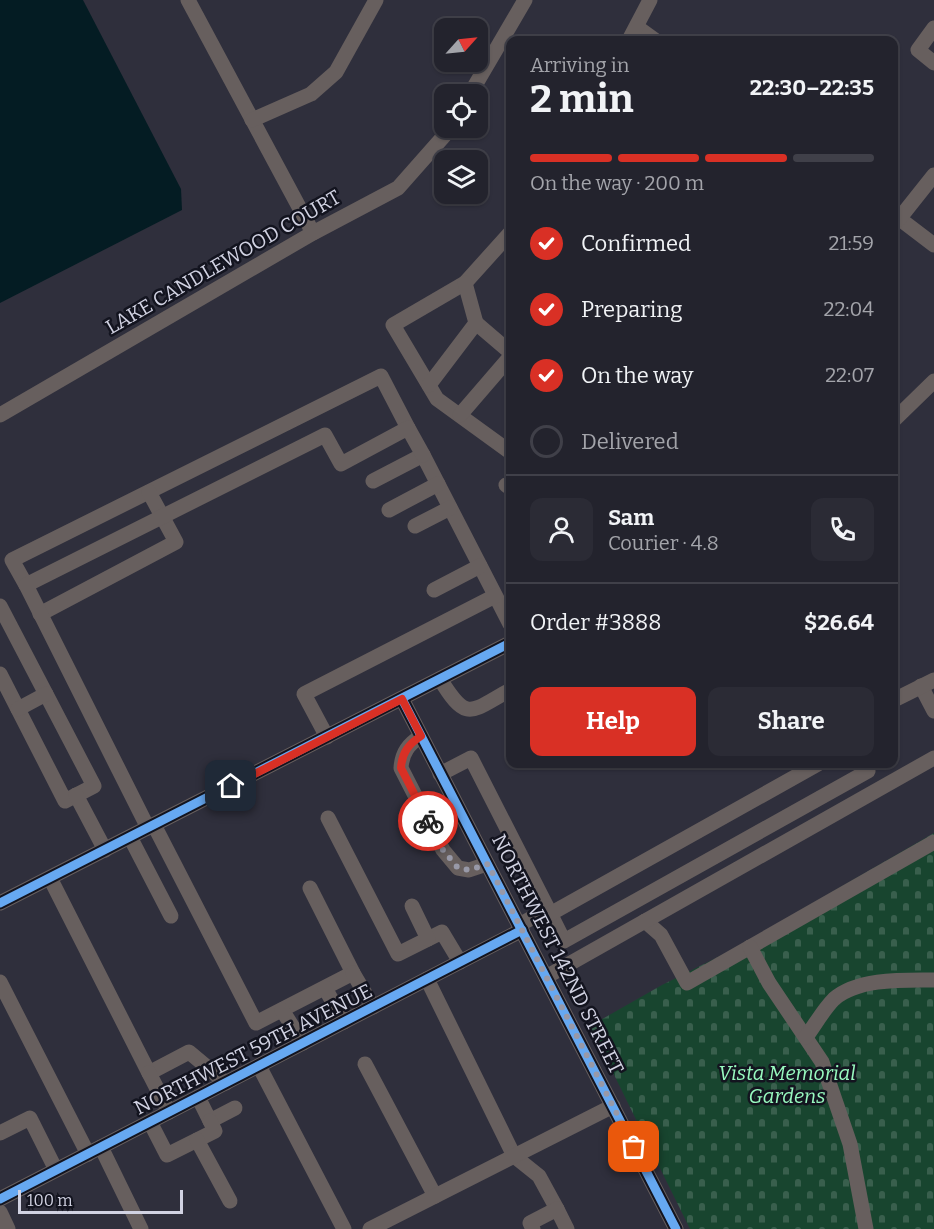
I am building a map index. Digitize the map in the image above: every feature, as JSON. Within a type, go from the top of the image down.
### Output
[{"type":"street","points":[[189,0],[313,233]]},
{"type":"street","points":[[252,120],[311,94],[336,72],[376,0]]},
{"type":"street","points":[[476,84],[525,0]]},
{"type":"street","points":[[633,34],[651,0]]},
{"type":"street","points":[[934,28],[918,50],[934,63]]},
{"type":"street","name":"LAKE CANDLEWOOD COURT","points":[[0,415],[313,233],[398,188],[442,138]]},
{"type":"street","points":[[898,214],[934,175]]},
{"type":"street","points":[[898,217],[933,242]]},
{"type":"street","points":[[506,237],[465,283],[393,325],[437,399],[506,449]]},
{"type":"street","points":[[465,283],[476,323],[506,349]]},
{"type":"street","points":[[429,385],[476,323]]},
{"type":"street","points":[[460,416],[506,362]]},
{"type":"street","points":[[352,973],[256,1023],[12,561],[381,376],[506,617]]},
{"type":"street","points":[[898,416],[934,381]]},
{"type":"street","points":[[26,585],[325,435],[341,464],[408,428]]},
{"type":"street","points":[[374,481],[423,455]]},
{"type":"street","points":[[389,510],[438,484]]},
{"type":"street","points":[[40,614],[176,542],[149,492]]},
{"type":"street","points":[[415,526],[450,508]]},
{"type":"street","points":[[434,590],[480,566]]},
{"type":"street","points":[[327,737],[304,694],[495,596]]},
{"type":"street","points":[[0,606],[94,786],[66,801],[0,674]]},
{"type":"street","points":[[1,900],[50,878],[506,645]]},
{"type":"street","points":[[440,679],[453,700],[461,708],[468,710],[479,707],[506,692]]},
{"type":"street","points":[[898,698],[928,683],[934,711]]},
{"type":"street","points":[[18,709],[46,694]]},
{"type":"street","name":"NORTHWEST 142ND STREET","points":[[402,699],[676,1229]]},
{"type":"street","points":[[421,736],[410,743],[406,749],[401,760],[401,768],[443,850],[458,868],[469,870],[488,864]]},
{"type":"street","points":[[441,774],[471,758],[564,941],[868,771],[866,768]]},
{"type":"street","points":[[546,977],[934,758]]},
{"type":"street","name":"NORTHWEST 59TH AVENUE","points":[[0,1199],[460,962],[811,768]]},
{"type":"street","points":[[76,795],[105,850]]},
{"type":"street","points":[[328,818],[398,954],[442,932],[460,962]]},
{"type":"street","points":[[130,837],[171,916]]},
{"type":"street","points":[[645,921],[661,935],[687,983],[934,842]]},
{"type":"street","points":[[50,878],[169,1112]]},
{"type":"street","points":[[310,888],[352,973],[373,1007]]},
{"type":"street","points":[[412,906],[428,939]]},
{"type":"street","points":[[750,947],[769,983],[822,1062],[850,1144],[866,1229]]},
{"type":"street","points":[[427,979],[514,1156],[539,1176],[567,1229]]},
{"type":"street","points":[[806,1037],[835,999],[854,988],[885,981],[934,980]]},
{"type":"street","points":[[0,982],[141,1229]]},
{"type":"street","points":[[324,988],[344,1022]]},
{"type":"street","points":[[282,1010],[303,1043]]},
{"type":"street","points":[[149,1072],[189,1052],[226,1083]]},
{"type":"street","points":[[364,1064],[435,1196]]},
{"type":"street","points":[[259,1066],[344,1229]]},
{"type":"street","points":[[150,1122],[167,1155],[215,1131],[198,1097]]},
{"type":"street","points":[[370,1229],[613,1106]]},
{"type":"street","points":[[210,1121],[235,1108]]},
{"type":"street","points":[[0,1133],[30,1118],[56,1170]]},
{"type":"street","points":[[197,1140],[230,1202]]},
{"type":"street","points":[[533,1229],[530,1223],[557,1209]]},
{"type":"street","points":[[0,1212],[8,1229]]},
{"type":"green space","name":"Vista Memorial Gardens","points":[[934,833],[934,1229],[690,1229],[590,1026],[662,985],[732,950]]},
{"type":"water","points":[[0,0],[83,0],[181,189],[182,210],[0,303]]},
{"type":"cycle path","points":[[0,903],[506,645]]},
{"type":"cycle path","points":[[402,699],[676,1229]]},
{"type":"cycle path","points":[[0,1199],[522,930]]},
{"type":"way so far","points":[[428,821],[443,850],[458,868],[469,870],[488,864],[634,1147]]},
{"type":"route","points":[[231,786],[402,699],[421,736],[410,743],[406,749],[401,760],[401,768],[428,821]]}]
